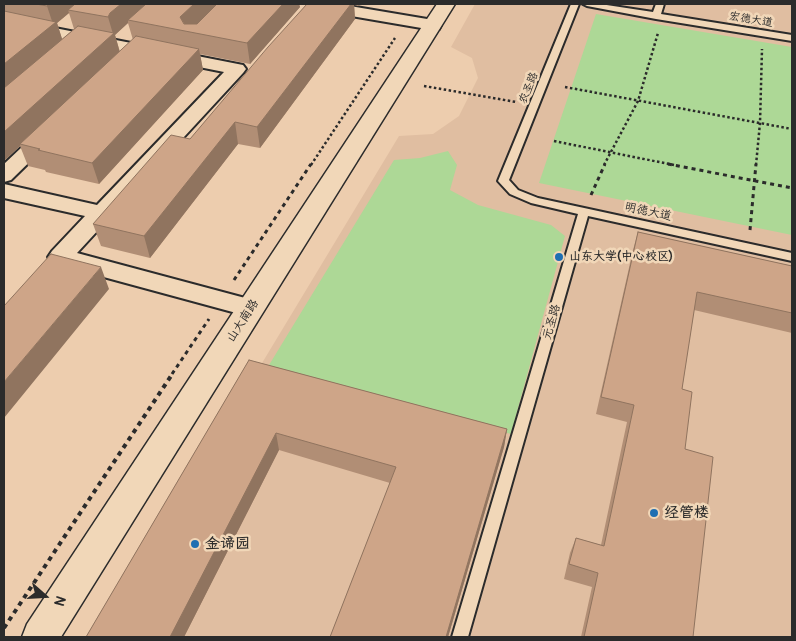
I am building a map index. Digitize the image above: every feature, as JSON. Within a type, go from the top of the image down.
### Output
[{"type":"main road","name":"山大南路","points":[[40,637],[439,14]]},
{"type":"street","points":[[309,7],[439,14]]},
{"type":"street","points":[[4,23],[74,44],[130,40],[237,69],[54,264],[252,308]]},
{"type":"street","points":[[124,62],[130,40]]},
{"type":"street","points":[[4,175],[60,122]]},
{"type":"street","points":[[4,191],[102,213]]},
{"type":"lane","name":"农圣路","points":[[503,181],[575,4]]},
{"type":"lane","name":"宏德大道","points":[[587,4],[792,38]]},
{"type":"lane","points":[[656,16],[660,4]]},
{"type":"lane","name":"明德大道","points":[[503,181],[514,192],[534,201],[792,257]]},
{"type":"lane","name":"元圣路","points":[[460,637],[584,212]]},
{"type":"path","points":[[584,212],[610,152],[638,100],[661,25],[656,16]]},
{"type":"path","points":[[748,248],[760,123],[763,33]]},
{"type":"path","points":[[424,86],[534,106]]},
{"type":"path","points":[[565,87],[792,129]]},
{"type":"path","points":[[554,141],[792,188]]},
{"type":"shaded area","name":"山东大学(中心校区)","points":[[475,4],[792,4],[792,637],[104,637],[253,378],[399,136],[433,134],[459,116],[478,78],[472,58],[451,47]]},
{"type":"green space","points":[[596,14],[792,47],[792,235],[539,183]]},
{"type":"green space","points":[[448,151],[457,165],[450,190],[478,205],[551,225],[565,236],[511,434],[266,370],[394,160],[420,158]]},
{"type":"building","points":[[75,4],[121,4],[108,17],[68,10]]},
{"type":"building","points":[[146,4],[194,4],[180,17],[184,24],[197,24],[217,4],[283,4],[247,43],[128,20]]},
{"type":"building","points":[[307,4],[351,4],[257,127],[235,122],[144,236],[93,224],[171,135],[190,139]]},
{"type":"building","points":[[4,11],[56,22],[4,64]]},
{"type":"building","points":[[78,26],[114,33],[4,132],[4,88]]},
{"type":"building","points":[[136,36],[199,49],[92,163],[20,144]]},
{"type":"building","points":[[638,232],[792,266],[792,313],[697,292],[682,389],[692,392],[685,449],[713,457],[693,637],[584,637],[598,573],[569,564],[576,538],[604,546],[634,405],[601,397]]},
{"type":"building","points":[[51,254],[101,267],[4,382],[4,306]]},
{"type":"building","points":[[249,360],[507,429],[446,637],[330,637],[396,467],[276,433],[170,637],[86,637]]},
{"type":"place","name":"山东大学(中心校区)","points":[[559,257]]},
{"type":"place","name":"经管楼","points":[[654,513]]},
{"type":"place","name":"金谛园","points":[[195,544]]}]
